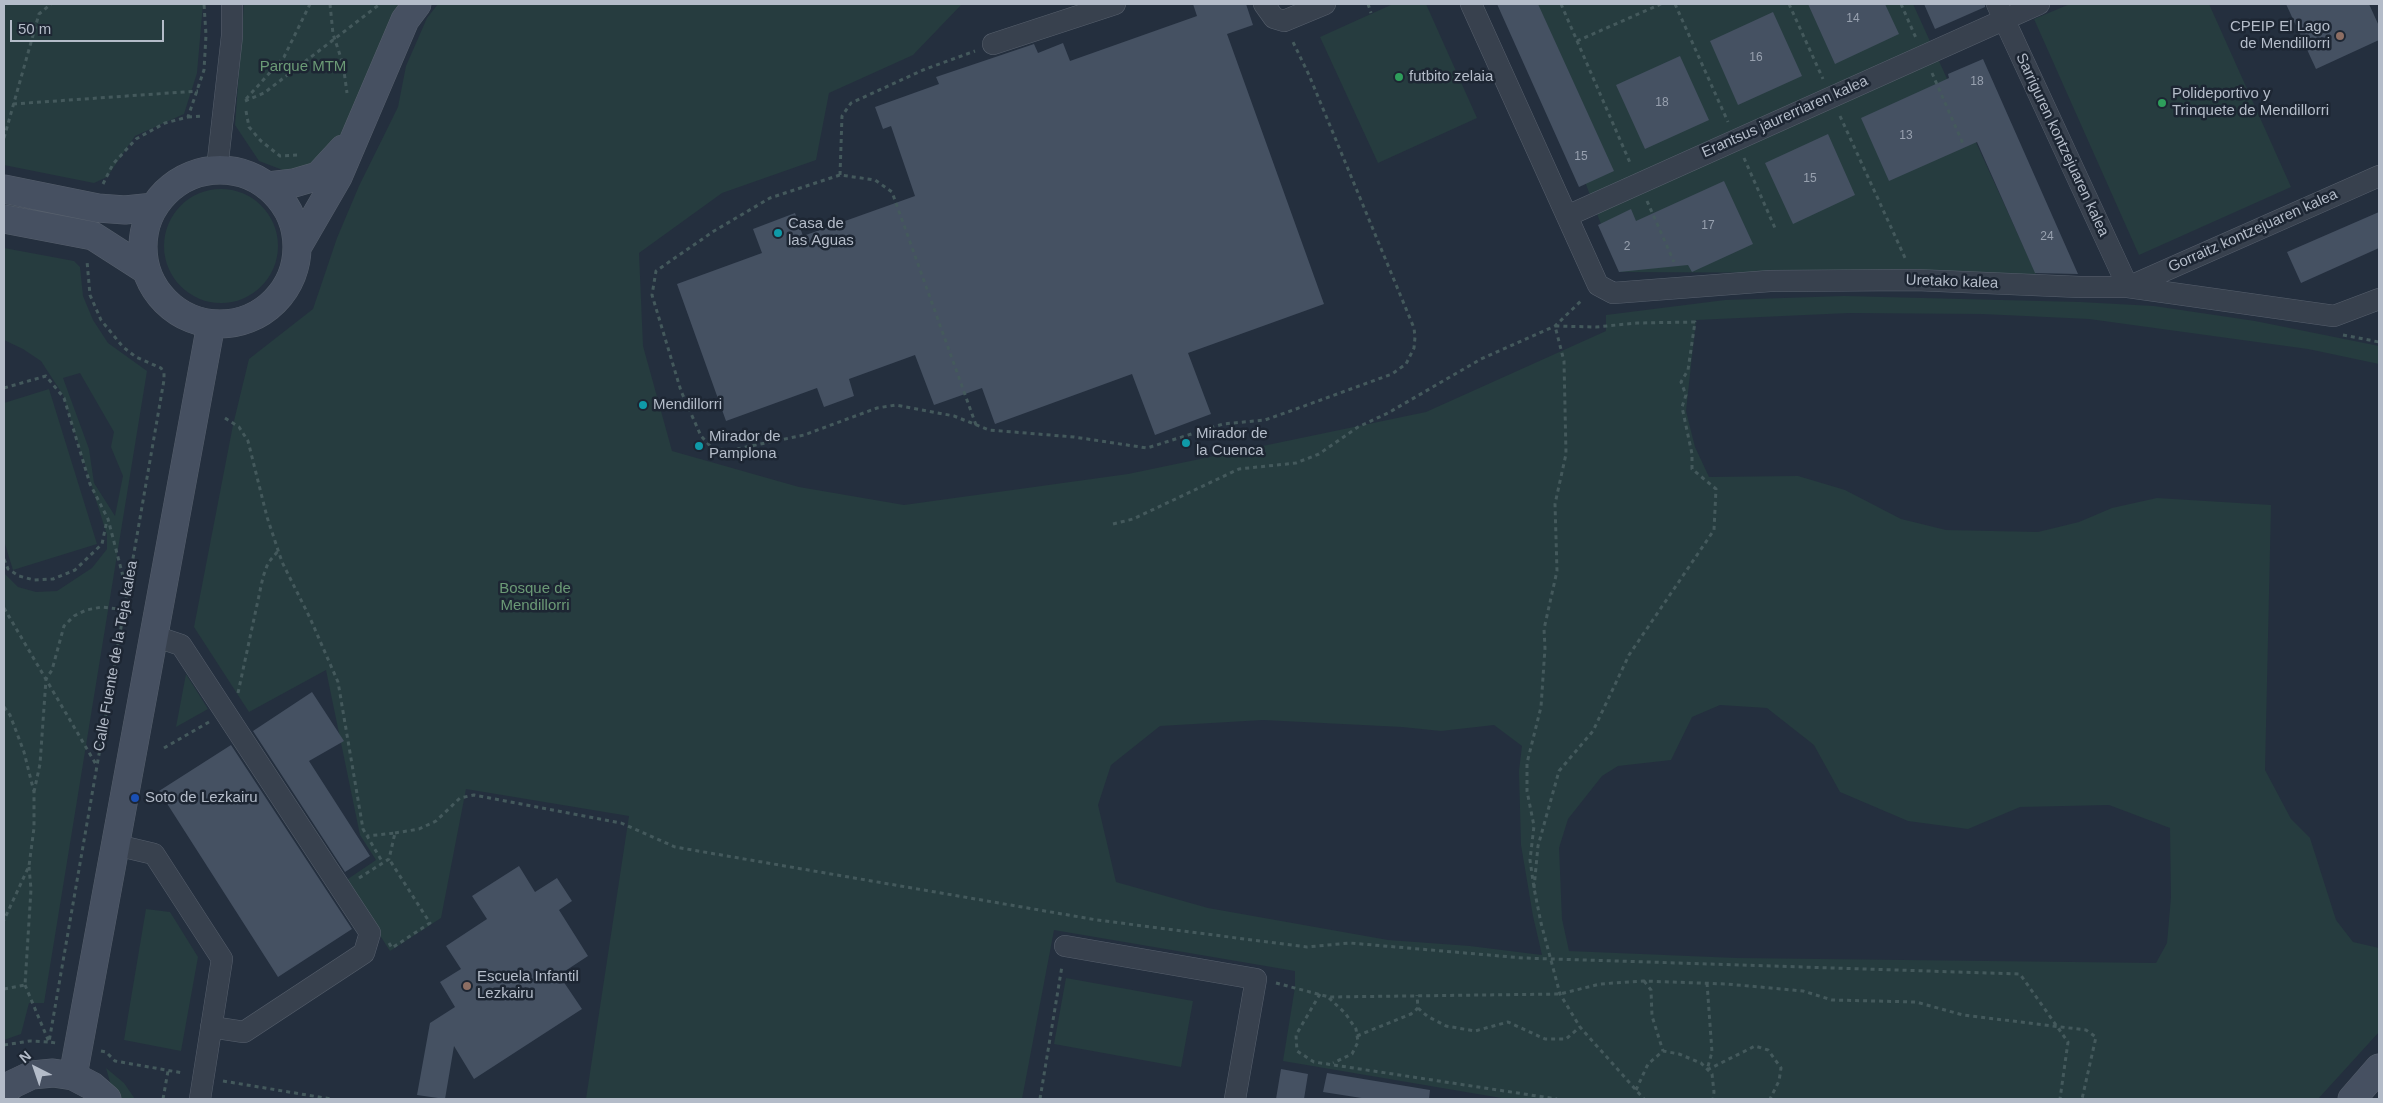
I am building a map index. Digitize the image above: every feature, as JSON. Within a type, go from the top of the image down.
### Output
[{"type":"street","points":[[217,169],[221,116],[225,104],[232,36],[232,4]]},
{"type":"street","points":[[268,186],[294,183],[318,176],[343,149],[356,108],[405,20],[417,4]]},
{"type":"street","points":[[993,44],[1115,4]]},
{"type":"street","points":[[1264,4],[1274,18],[1284,21],[1325,4]]},
{"type":"street","points":[[1471,4],[1598,285]]},
{"type":"street","name":"Erantsus jaurerriaren kalea","points":[[1567,216],[1638,182],[1924,55],[2001,12],[2040,4]]},
{"type":"street","name":"Sarriguren kontzejuaren kalea","points":[[2001,12],[2128,287]]},
{"type":"street","points":[[298,246],[291,217],[284,203],[268,186],[252,176],[235,171],[217,169],[192,174],[170,188],[154,207],[145,227],[142,248],[146,270],[155,290],[170,307],[189,318],[211,324],[237,323],[261,313],[281,295],[293,272],[298,246],[338,177],[356,108]]},
{"type":"street","name":"Gorraitz kontzejuaren kalea","points":[[2128,287],[2379,176]]},
{"type":"street","points":[[4,189],[99,199],[125,210],[154,207]]},
{"type":"street","points":[[4,219],[90,246],[146,270]]},
{"type":"street","name":"Uretako kalea","points":[[1598,285],[1612,293],[1770,281],[1916,280],[2080,287],[2128,287],[2334,316],[2379,299]]},
{"type":"street","points":[[73,1076],[82,1040],[211,324]]},
{"type":"street","points":[[154,636],[182,645],[370,933],[364,953],[244,1032],[211,1027]]},
{"type":"street","points":[[116,845],[154,854],[222,959],[200,1099]]},
{"type":"street","points":[[1065,946],[1256,979],[1235,1099]]},
{"type":"street","points":[[2352,1099],[2379,1068]]},
{"type":"street","points":[[4,1091],[12,1084],[32,1075],[52,1073],[73,1076],[92,1086],[107,1099]]},
{"type":"path","points":[[4,138],[39,14],[51,4]]},
{"type":"path","points":[[99,199],[106,176],[123,151],[150,130],[188,117],[204,70],[206,51],[204,4]]},
{"type":"path","points":[[244,101],[284,57],[310,4]]},
{"type":"path","points":[[330,4],[334,37],[356,108]]},
{"type":"path","points":[[244,101],[264,93],[334,37],[380,4]]},
{"type":"path","points":[[1368,4],[1372,13]]},
{"type":"path","points":[[1561,4],[1674,262]]},
{"type":"path","points":[[1577,41],[1661,4]]},
{"type":"path","points":[[1675,4],[1775,228]]},
{"type":"path","points":[[1789,4],[1916,280]]},
{"type":"path","points":[[1901,4],[1964,146]]},
{"type":"path","points":[[976,425],[892,192],[875,180],[840,175],[770,198],[714,231],[656,271],[652,295],[681,391],[701,436],[711,447],[732,450],[804,436],[877,408],[896,404],[954,416],[976,425],[989,430],[1074,437],[1147,448],[1223,424],[1265,420],[1392,374],[1406,364],[1414,348],[1414,328],[1309,75],[1284,21]]},
{"type":"path","points":[[840,175],[842,116],[851,103],[923,70],[993,44]]},
{"type":"path","points":[[351,90],[356,108]]},
{"type":"path","points":[[13,104],[198,91]]},
{"type":"path","points":[[244,101],[249,127],[262,141],[280,156],[304,155]]},
{"type":"path","name":"Calle Fuente de la Teja kalea","points":[[49,1042],[98,766],[164,373],[161,368],[136,357],[122,347],[101,320],[88,282],[90,246]]},
{"type":"path","points":[[1113,524],[1133,519],[1239,469],[1296,463],[1319,454],[1358,427],[1388,413],[1474,363],[1555,326],[1598,285]]},
{"type":"path","points":[[1534,888],[1538,846],[1559,771],[1592,731],[1629,655],[1714,530],[1716,489],[1692,469],[1692,454],[1682,407],[1686,395],[1681,382],[1688,370],[1696,322],[1637,322],[1596,327],[1555,326]]},
{"type":"path","points":[[1555,326],[1564,360],[1566,454],[1555,504],[1556,571],[1544,629],[1541,707],[1527,763],[1527,791],[1534,826],[1530,860],[1540,923],[1560,994],[1580,1028],[1644,1099]]},
{"type":"path","points":[[4,387],[46,376],[64,398],[90,484],[108,519],[124,580]]},
{"type":"path","points":[[225,418],[239,427],[248,441],[267,517],[278,551],[338,682],[364,829],[383,862]]},
{"type":"path","points":[[4,559],[8,569],[19,576],[34,580],[53,579],[75,570],[102,544],[108,519]]},
{"type":"path","points":[[164,748],[235,706],[263,578],[268,563],[278,551]]},
{"type":"path","points":[[4,1045],[30,1041],[49,1042],[25,985],[31,889],[29,866],[34,828],[34,792],[40,764],[46,679],[52,670],[64,626],[69,621],[86,610],[102,607],[118,609]]},
{"type":"path","points":[[4,608],[98,766]]},
{"type":"path","points":[[4,706],[10,715],[24,752],[34,792]]},
{"type":"path","points":[[367,836],[419,829],[436,821],[460,798],[474,795],[621,823],[674,847],[1097,920],[1306,947],[1350,943],[1551,959],[2020,974],[2068,1042],[2060,1099]]},
{"type":"path","points":[[386,940],[392,948],[430,923],[389,859],[394,833]]},
{"type":"path","points":[[342,890],[389,859]]},
{"type":"path","points":[[4,920],[29,866]]},
{"type":"path","points":[[1040,1099],[1065,946]]},
{"type":"path","points":[[1256,979],[1295,986],[1329,997],[1560,994],[1600,984],[1643,981],[1707,983],[1803,991],[1832,1000],[1916,1002],[1963,1015],[2086,1030],[2096,1037],[2082,1099]]},
{"type":"path","points":[[1643,981],[1651,990],[1652,1016],[1663,1051]]},
{"type":"path","points":[[1707,983],[1712,1052],[1707,1070]]},
{"type":"path","points":[[4,989],[25,985]]},
{"type":"path","points":[[1320,994],[1296,1035],[1297,1051],[1314,1062],[1333,1063],[1557,1099]]},
{"type":"path","points":[[1417,995],[1418,1008],[1427,1016],[1446,1026],[1474,1031],[1508,1022],[1545,1039],[1566,1039],[1580,1028]]},
{"type":"path","points":[[1329,997],[1345,1013],[1356,1028],[1358,1042],[1352,1054],[1333,1063]]},
{"type":"path","points":[[1357,1036],[1411,1014],[1418,1008]]},
{"type":"path","points":[[1707,1070],[1755,1046],[1768,1050],[1781,1068],[1779,1081],[1770,1099]]},
{"type":"path","points":[[1663,1051],[1679,1054],[1701,1063],[1712,1074],[1713,1099]]},
{"type":"path","points":[[1636,1090],[1648,1064],[1663,1051]]},
{"type":"path","points":[[163,1099],[168,1071]]},
{"type":"green space","points":[[4,4],[203,4],[197,73],[184,114],[135,136],[107,177],[94,183],[4,165]]},
{"type":"green space","name":"Parque MTM","points":[[244,4],[406,4],[344,135],[319,164],[288,172],[259,161],[235,125]]},
{"type":"green space","name":"Bosque de Mendillorri","points":[[438,4],[962,4],[913,55],[829,93],[816,160],[722,193],[639,253],[643,346],[672,451],[799,487],[904,505],[1128,474],[1426,412],[1606,331],[1606,315],[1725,300],[1844,296],[2080,302],[2154,306],[2255,321],[2379,346],[2379,364],[2308,349],[2089,319],[1982,314],[1849,313],[1696,320],[1686,411],[1695,447],[1709,477],[1798,476],[1845,490],[1901,519],[1946,530],[2038,532],[2079,522],[2112,508],[2157,498],[2271,505],[2265,770],[2291,819],[2310,838],[2336,920],[2353,942],[2379,948],[2379,1032],[2318,1099],[1507,1099],[1283,1061],[1295,987],[1295,971],[1054,930],[1022,1099],[586,1099],[629,816],[466,789],[441,918],[390,951],[345,881],[376,860],[360,835],[326,670],[249,712],[194,627],[233,425],[249,359],[313,309],[337,238],[359,186],[398,107],[406,66],[427,18]],"holes":[[[1720,705],[1767,708],[1814,745],[1840,792],[1908,821],[1968,829],[2020,807],[2109,805],[2170,828],[2171,897],[2167,943],[2156,963],[1737,958],[1569,951],[1562,919],[1559,848],[1568,819],[1602,776],[1618,766],[1671,760],[1692,717]],[[1263,720],[1402,727],[1441,731],[1494,725],[1522,746],[1519,771],[1521,845],[1533,916],[1542,955],[1470,946],[1388,940],[1208,908],[1116,882],[1098,805],[1111,765],[1160,726]]]},
{"type":"green space","name":"futbito zelaia","points":[[1393,4],[1426,4],[1477,118],[1378,163],[1320,37]]},
{"type":"green space","points":[[1518,4],[1913,4],[2036,274],[1619,272]]},
{"type":"green space","name":"Polideportivo y Trinquete de Mendillorri","points":[[2070,4],[2209,4],[2291,187],[2139,255],[2034,19]]},
{"type":"green space","points":[[221,189],[243,193],[253,198],[269,214],[274,224],[278,246],[274,268],[269,278],[253,294],[243,299],[221,303],[199,299],[189,294],[173,278],[168,268],[164,246],[168,224],[173,214],[189,198],[199,193]]},
{"type":"green space","points":[[4,248],[74,261],[80,267],[83,296],[93,320],[108,343],[147,371],[44,1003],[29,1003],[21,1034],[4,1040],[4,573],[18,587],[36,592],[57,591],[92,568],[107,549],[107,535],[63,395],[41,361],[23,349],[4,340]],"holes":[[[80,373],[114,432],[111,447],[123,476],[115,516],[94,483],[89,449],[63,378]]]},
{"type":"green space","points":[[49,389],[97,544],[13,570],[4,541],[4,403]]},
{"type":"green space","points":[[186,674],[208,709],[176,727]]},
{"type":"green space","points":[[146,909],[170,912],[198,957],[181,1051],[124,1040]]},
{"type":"green space","points":[[1066,978],[1193,1001],[1181,1067],[1054,1044]]},
{"type":"green space","points":[[106,1068],[124,1083],[135,1099],[121,1099],[110,1082]]},
{"type":"building","points":[[1193,4],[1246,4],[1253,25],[1227,34],[1324,304],[1188,353],[1211,414],[1155,435],[1132,374],[995,424],[982,388],[934,405],[915,355],[849,379],[854,396],[824,407],[817,388],[726,421],[677,284],[762,253],[753,229],[795,213],[803,236],[915,196],[891,126],[883,129],[875,107],[939,84],[936,77],[1034,44],[1038,53],[1063,43],[1070,61],[1197,16]]},
{"type":"building","points":[[1497,4],[1538,4],[1614,171],[1579,187]]},
{"type":"building","points":[[1808,4],[1885,4],[1899,34],[1835,64]]},
{"type":"building","points":[[1924,4],[1985,4],[1985,7],[1935,29]]},
{"type":"building","name":"CPEIP El Lago de Mendillorri","points":[[2286,4],[2369,4],[2379,26],[2379,40],[2316,69]]},
{"type":"building","points":[[1773,12],[1802,76],[1738,105],[1710,41]]},
{"type":"building","points":[[1680,56],[1709,120],[1645,149],[1616,85]]},
{"type":"building","points":[[1983,59],[2078,274],[2035,273],[1977,142],[1889,181],[1861,118],[1949,78],[1948,74]]},
{"type":"building","points":[[1828,134],[1855,195],[1793,224],[1765,163]]},
{"type":"building","points":[[1724,181],[1753,244],[1692,272],[1688,265],[1619,272],[1598,225],[1631,209],[1636,221]]},
{"type":"building","points":[[2379,212],[2379,248],[2301,283],[2287,252]]},
{"type":"building","points":[[312,692],[344,741],[309,761],[370,856],[345,872],[253,731]]},
{"type":"building","points":[[231,745],[352,929],[278,977],[159,791]]},
{"type":"building","points":[[519,866],[535,892],[557,878],[572,901],[559,910],[588,956],[559,975],[582,1009],[474,1079],[454,1046],[445,1099],[417,1095],[430,1023],[455,1007],[440,982],[461,969],[446,946],[487,919],[472,896]]},
{"type":"building","points":[[1281,1069],[1308,1074],[1304,1099],[1276,1099]]},
{"type":"building","points":[[1327,1073],[1430,1090],[1429,1099],[1368,1099],[1323,1092]]},
{"type":"place","name":"CPEIP El Lago de Mendillorri","points":[[2340,36]]},
{"type":"place","name":"futbito zelaia","points":[[1399,77]]},
{"type":"place","name":"Polideportivo y Trinquete de Mendillorri","points":[[2162,103]]},
{"type":"place","name":"Casa de las Aguas","points":[[778,233]]},
{"type":"place","name":"Mendillorri","points":[[643,405]]},
{"type":"place","name":"Mirador de la Cuenca","points":[[1186,443]]},
{"type":"place","name":"Mirador de Pamplona","points":[[699,446]]},
{"type":"place","name":"Soto de Lezkairu","points":[[135,798]]},
{"type":"place","name":"Escuela Infantil Lezkairu","points":[[467,986]]}]
